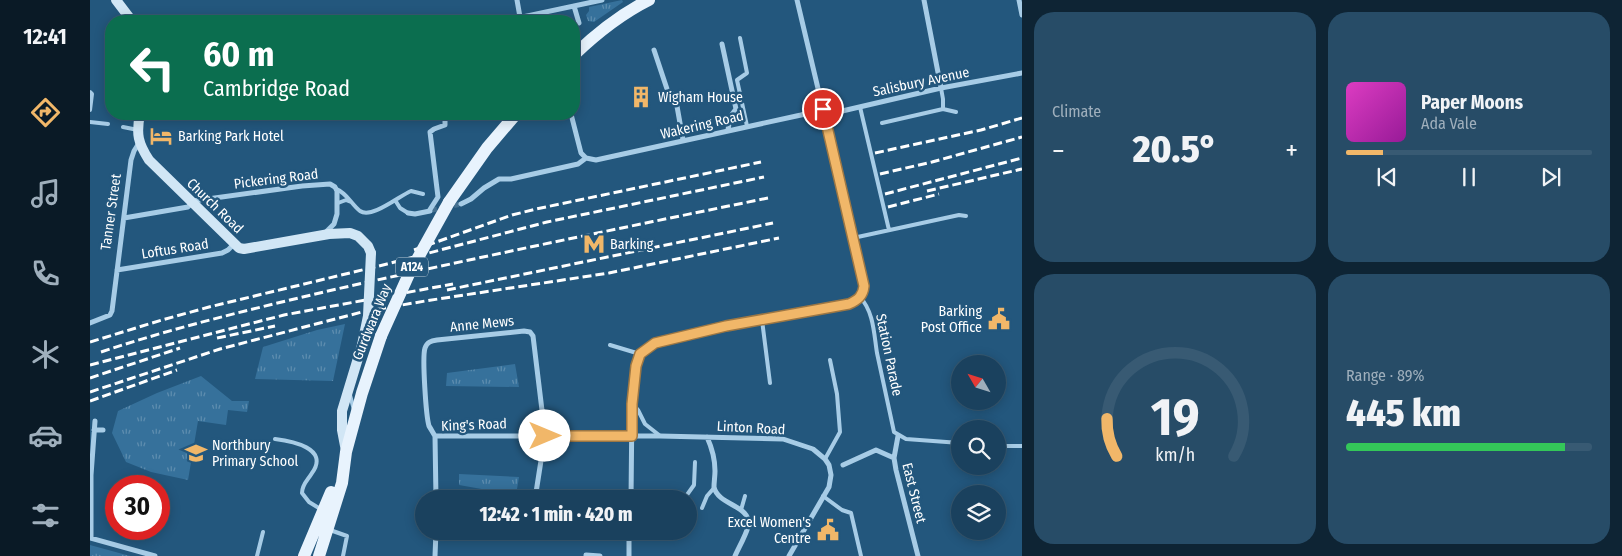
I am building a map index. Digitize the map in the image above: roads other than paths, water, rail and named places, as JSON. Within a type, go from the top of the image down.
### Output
[{"type":"main road","points":[[580,51],[614,20],[649,0]]},
{"type":"main road","name":"Gurdwara Way","points":[[304,556],[324,511],[346,452],[368,372],[409,274],[488,148],[511,120]]},
{"type":"main road","name":"Gurdwara Way","points":[[319,556],[342,483],[346,452]]},
{"type":"street","points":[[116,0],[127,15]]},
{"type":"street","points":[[517,0],[520,15]]},
{"type":"street","points":[[530,15],[602,0]]},
{"type":"street","name":"Station Parade","points":[[797,0],[864,286],[864,292],[860,297]]},
{"type":"street","points":[[924,0],[941,88]]},
{"type":"street","points":[[1019,0],[1022,15]]},
{"type":"street","points":[[574,6],[577,15]]},
{"type":"street","points":[[722,44],[736,109],[730,117],[728,130]]},
{"type":"street","points":[[654,50],[668,92],[675,96],[683,140]]},
{"type":"street","name":"Salisbury Avenue","points":[[825,115],[941,88],[1022,73]]},
{"type":"street","name":"Wakering Road","points":[[455,203],[471,200],[499,178],[511,179],[578,164],[586,158],[600,160],[823,109]]},
{"type":"street","name":"Tanner Street","points":[[90,323],[110,314],[131,160],[139,143],[139,120]]},
{"type":"street","points":[[408,213],[415,214],[430,211],[438,196],[430,132],[444,126],[444,120]]},
{"type":"street","points":[[573,120],[581,153],[586,158]]},
{"type":"street","name":"Church Road","points":[[139,143],[149,160],[193,201],[234,244],[244,249],[320,236],[353,234],[361,238],[371,253],[368,316],[362,345],[349,388]]},
{"type":"street","name":"Pickering Road","points":[[124,218],[188,207],[193,201],[330,184],[336,188],[338,202],[337,217],[330,229],[320,236]]},
{"type":"street","name":"Loftus Road","points":[[117,270],[222,253],[234,244]]},
{"type":"street","points":[[631,490],[632,404],[636,366],[640,354],[655,343],[669,338],[849,304],[860,297]]},
{"type":"street","name":"Anne Mews","points":[[435,436],[430,427],[427,411],[424,348],[427,344],[430,341],[437,340],[524,331],[530,332],[533,336],[545,436]]},
{"type":"street","points":[[346,452],[341,420],[349,388]]},
{"type":"street","points":[[94,421],[90,482],[90,538],[155,556]]},
{"type":"street","points":[[94,430],[103,430]]},
{"type":"street","name":"East Street","points":[[896,434],[894,458],[918,556]]},
{"type":"street","name":"King's Road","points":[[436,490],[435,436],[545,436]]},
{"type":"street","points":[[536,490],[545,436]]},
{"type":"street","name":"Linton Road","points":[[545,436],[660,436],[790,440],[813,449],[825,459]]},
{"type":"street","points":[[707,437],[715,459],[714,488],[721,498],[741,510],[746,516],[748,526],[735,556]]},
{"type":"street","points":[[843,464],[876,450],[894,458]]},
{"type":"street","points":[[789,556],[831,480],[830,465],[825,459]]},
{"type":"street","points":[[435,556],[436,540]]},
{"type":"street","points":[[628,556],[629,540]]},
{"type":"street","points":[[586,555],[600,556]]},
{"type":"lane","points":[[740,38],[747,73],[737,80],[747,126]]},
{"type":"lane","points":[[941,88],[943,109]]},
{"type":"lane","points":[[90,92],[92,94],[90,110]]},
{"type":"lane","points":[[860,107],[889,230]]},
{"type":"lane","points":[[882,123],[943,109],[956,112]]},
{"type":"lane","points":[[90,122],[108,124]]},
{"type":"lane","points":[[123,126],[138,130]]},
{"type":"lane","points":[[336,188],[359,210],[366,213],[376,210],[411,191],[423,194]]},
{"type":"lane","points":[[338,202],[346,200],[353,203]]},
{"type":"lane","points":[[395,200],[400,208],[408,213]]},
{"type":"lane","points":[[853,238],[959,215],[966,216]]},
{"type":"lane","name":"Station Parade","points":[[860,297],[867,306],[877,340],[877,353],[896,434]]},
{"type":"lane","points":[[762,320],[770,383]]},
{"type":"lane","points":[[610,344],[640,354]]},
{"type":"lane","points":[[825,459],[840,432],[830,360]]},
{"type":"lane","points":[[349,388],[355,419]]},
{"type":"lane","points":[[632,404],[638,410],[645,424],[660,436]]},
{"type":"lane","points":[[896,434],[906,439],[951,442]]},
{"type":"lane","points":[[275,439],[297,442],[311,449],[316,456],[316,465],[302,488],[302,493],[309,502],[324,511]]},
{"type":"lane","points":[[1006,446],[1022,446]]},
{"type":"lane","points":[[690,490],[694,485],[695,462]]},
{"type":"lane","points":[[702,508],[707,496],[714,488]]},
{"type":"lane","points":[[741,510],[745,496]]},
{"type":"lane","points":[[823,496],[842,510],[851,513],[861,556]]},
{"type":"lane","points":[[327,529],[348,536],[343,556]]},
{"type":"lane","points":[[257,556],[262,532]]},
{"type":"tunnel","points":[[432,210],[461,204]]},
{"type":"railway","points":[[875,153],[981,130],[1022,118]]},
{"type":"railway","points":[[880,174],[1022,137]]},
{"type":"railway","points":[[885,194],[1022,158]]},
{"type":"railway","points":[[414,250],[512,215],[761,162]]},
{"type":"railway","points":[[927,191],[1022,169]]},
{"type":"railway","points":[[90,342],[209,307],[387,264],[547,222],[764,177]]},
{"type":"railway","points":[[888,207],[939,194]]},
{"type":"railway","points":[[101,352],[186,326],[328,291],[768,198]]},
{"type":"railway","points":[[447,290],[773,223]]},
{"type":"railway","points":[[90,392],[220,349],[362,312],[609,273],[779,238]]},
{"type":"railway","points":[[90,365],[284,315],[453,284]]},
{"type":"railway","points":[[217,338],[275,326]]},
{"type":"railway","points":[[90,378],[180,348]]},
{"type":"railway","points":[[90,401],[177,370]]},
{"type":"place","name":"Wigham House","points":[[641,97]]},
{"type":"place","name":"Barking Park Hotel","points":[[161,136]]},
{"type":"place","name":"Barking","points":[[594,244]]},
{"type":"place","name":"Barking Post Office","points":[[999,319]]},
{"type":"place","name":"Northbury Primary School","points":[[196,453]]},
{"type":"place","name":"Excel Women's Centre","points":[[828,530]]}]
